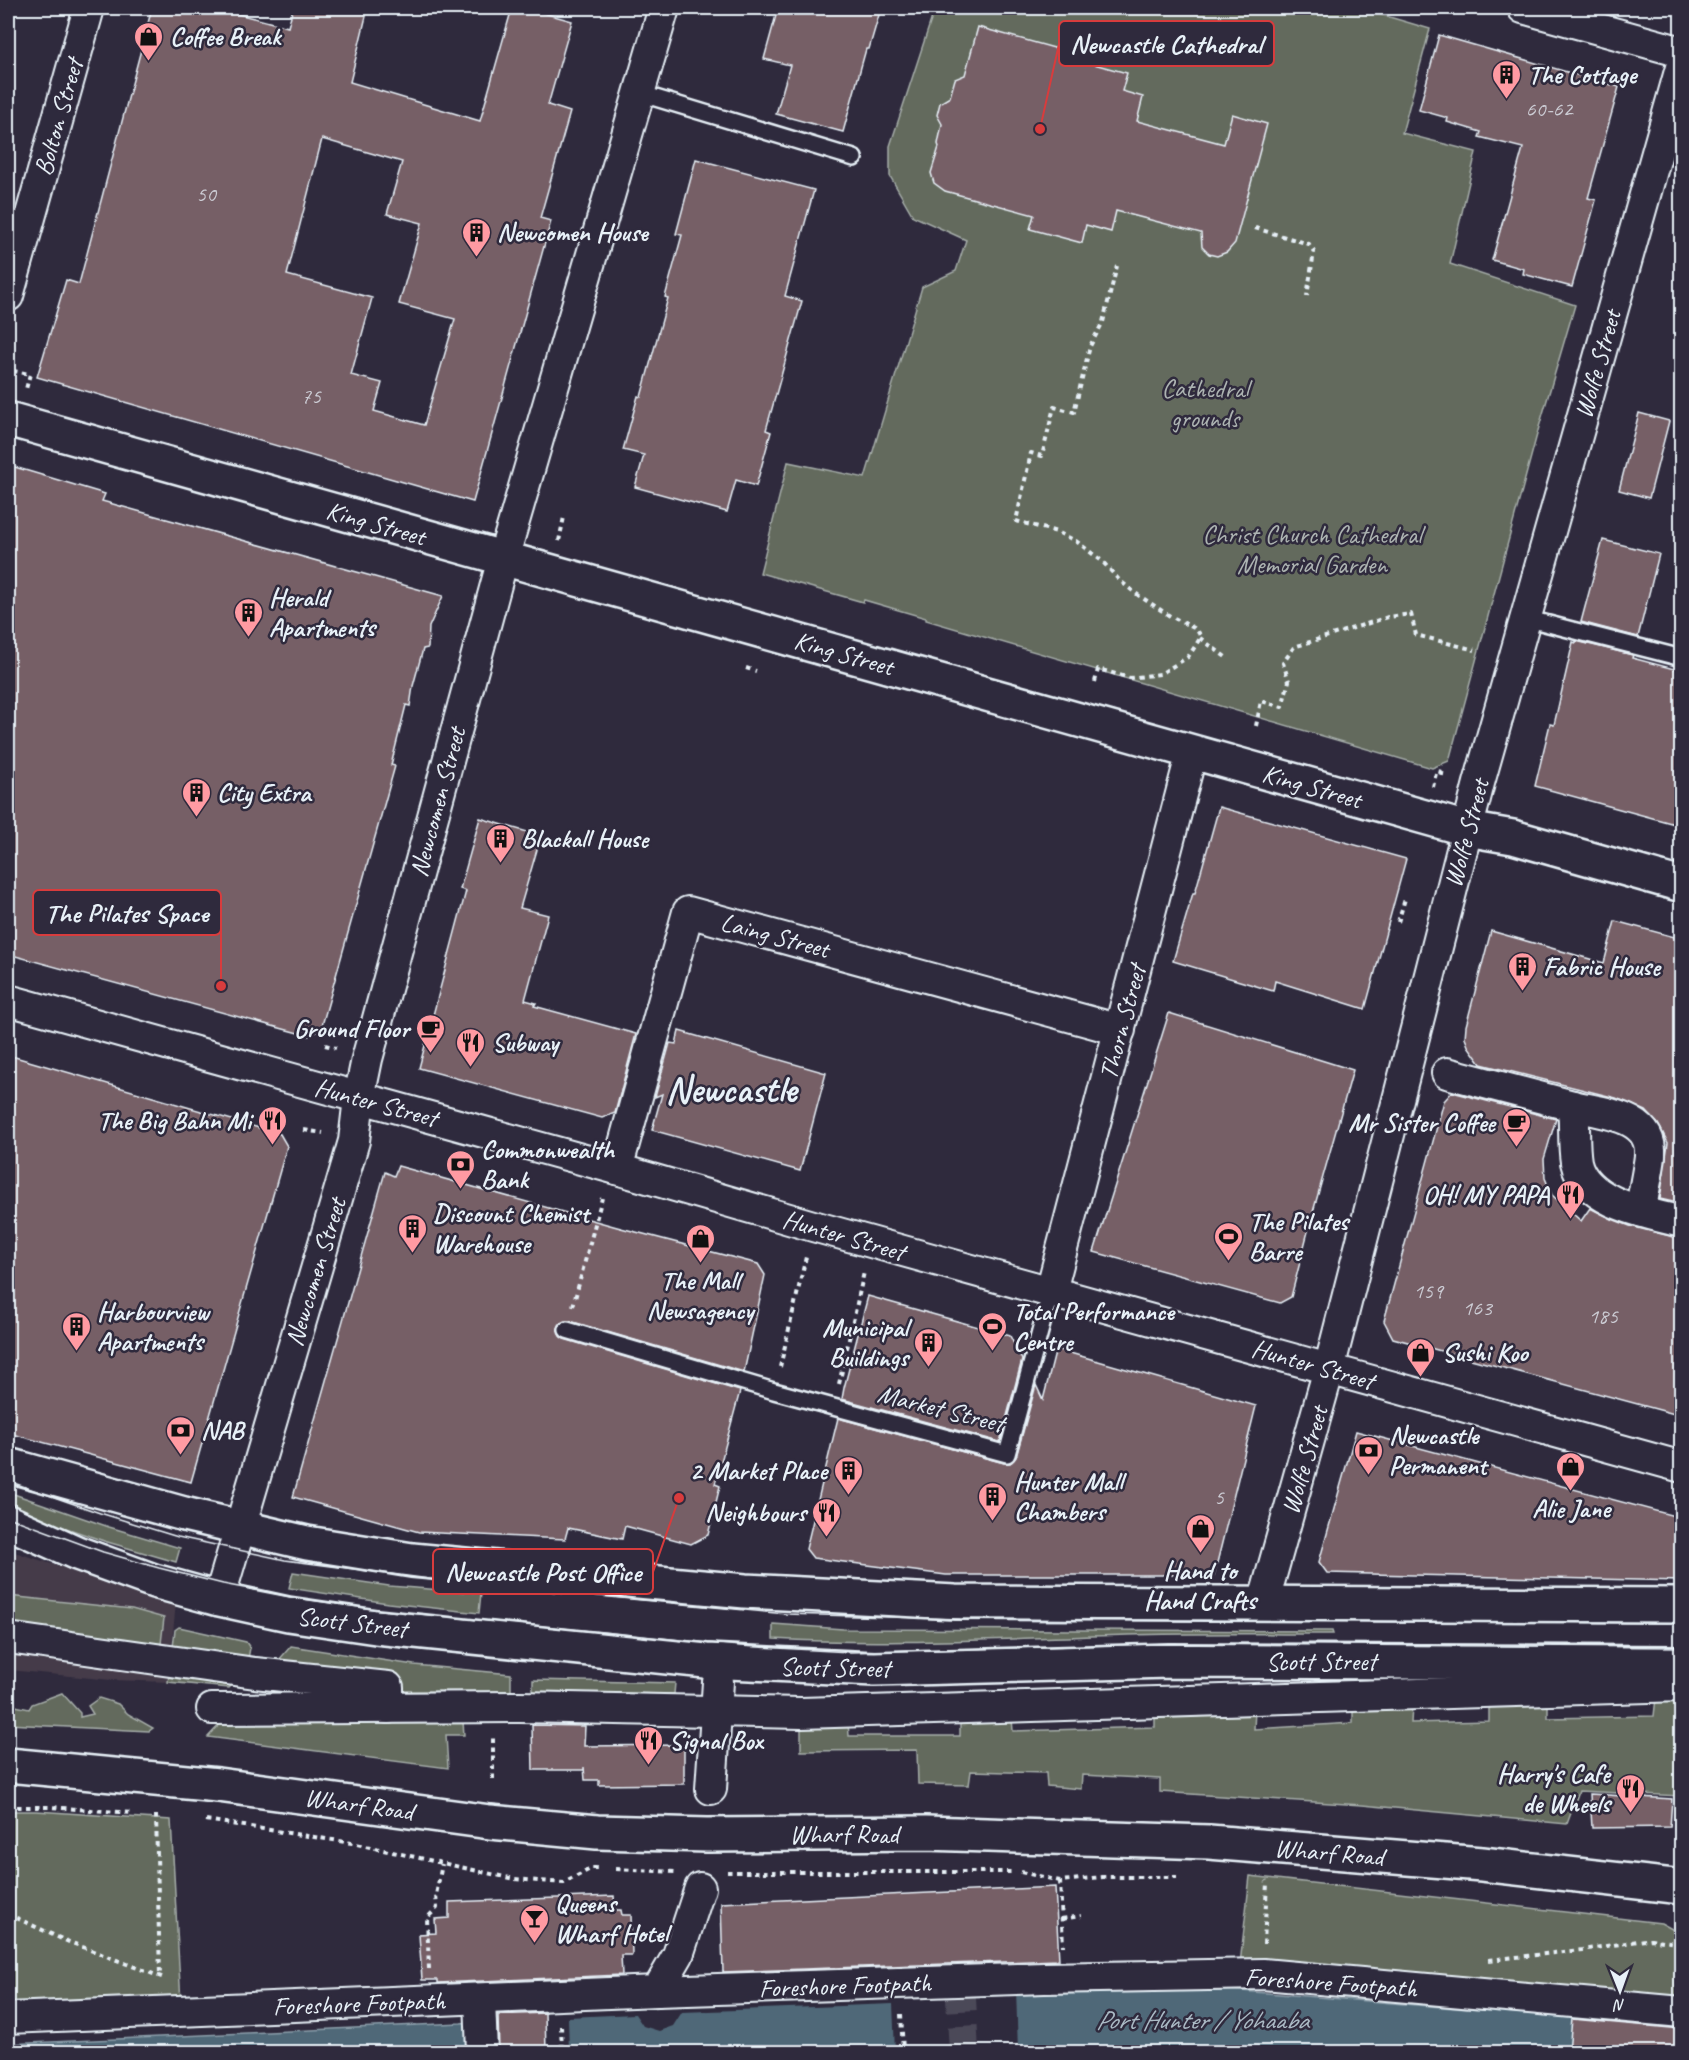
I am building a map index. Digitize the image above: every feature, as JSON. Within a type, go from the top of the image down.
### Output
[{"type":"main road","name":"King Street","points":[[16,407],[503,559],[1467,829],[1513,837],[1682,885]]},
{"type":"main road","points":[[8,1465],[290,1540],[412,1560],[746,1591],[955,1602],[1682,1605]]},
{"type":"main road","name":"Scott Street","points":[[8,1522],[105,1564],[219,1599],[309,1618],[706,1661],[799,1667],[884,1669],[1169,1661],[1682,1663]]},
{"type":"main road","name":"Wharf Road","points":[[8,1766],[219,1785],[490,1821],[597,1832],[707,1835],[926,1833],[1209,1842],[1482,1864],[1682,1887]]},
{"type":"street","name":"Bolton Street","points":[[8,296],[89,8]]},
{"type":"street","name":"Newcomen Street","points":[[219,1599],[354,1141],[358,1098],[367,1059],[503,559],[664,8]]},
{"type":"street","points":[[1523,8],[1682,52]]},
{"type":"street","name":"Wolfe Street","points":[[1263,1604],[1329,1369],[1467,829],[1682,64]]},
{"type":"street","name":"Thorn Street","points":[[1051,1291],[1192,752]]},
{"type":"street","name":"Laing Street","points":[[617,1169],[688,912],[1120,1030]]},
{"type":"street","name":"Hunter Street","points":[[8,1000],[1682,1467]]},
{"type":"street","points":[[1447,1073],[1625,1118],[1636,1124],[1645,1132],[1650,1144],[1641,1211]]},
{"type":"street","points":[[1573,1106],[1575,1154],[1581,1175],[1587,1185],[1599,1194],[1641,1211],[1682,1222]]},
{"type":"street","points":[[8,1638],[244,1672],[388,1687],[388,1708]]},
{"type":"street","points":[[711,1789],[718,1682]]},
{"type":"street","points":[[212,1709],[493,1707],[716,1713],[813,1713],[1682,1686]]},
{"type":"street","points":[[657,1991],[678,1955],[702,1877]]},
{"type":"street","name":"Foreshore Footpath","points":[[8,2018],[657,1991],[1044,1978],[1263,1974],[1682,2012]]},
{"type":"street","points":[[480,1999],[482,2052]]},
{"type":"lane","points":[[639,93],[854,158]]},
{"type":"lane","points":[[1525,618],[1682,658]]},
{"type":"lane","name":"Market Street","points":[[567,1330],[774,1391],[1007,1454],[1051,1291]]},
{"type":"path","points":[[1255,228],[1309,244],[1314,252],[1307,296]]},
{"type":"path","points":[[1117,266],[1102,322],[1090,346],[1074,412],[1054,407],[1042,456],[1031,453],[1016,521],[1057,532],[1076,541],[1102,561],[1119,580],[1138,595],[1170,616],[1194,628],[1200,638],[1227,658]]},
{"type":"path","points":[[13,371],[30,374],[16,407]]},
{"type":"path","points":[[559,539],[564,517]]},
{"type":"path","points":[[1256,726],[1261,701],[1282,707],[1289,681],[1283,663],[1294,646],[1389,617],[1411,614],[1416,635],[1475,650]]},
{"type":"path","points":[[1095,682],[1098,669],[1130,678],[1160,674],[1188,657],[1200,638]]},
{"type":"path","points":[[746,668],[756,671]]},
{"type":"path","points":[[1440,774],[1442,765]]},
{"type":"path","points":[[1432,787],[1436,773],[1450,776]]},
{"type":"path","points":[[1398,922],[1405,899]]},
{"type":"path","points":[[326,1044],[336,1048]]},
{"type":"path","points":[[304,1130],[324,1134]]},
{"type":"path","points":[[567,1330],[603,1197]]},
{"type":"path","points":[[774,1391],[813,1226]]},
{"type":"path","points":[[834,1406],[871,1242]]},
{"type":"path","points":[[493,1707],[493,1779]]},
{"type":"path","points":[[8,1807],[49,1807],[166,1816]]},
{"type":"path","points":[[156,1815],[161,2012]]},
{"type":"path","points":[[204,1820],[352,1843],[514,1879],[564,1883],[592,1868],[603,1868]]},
{"type":"path","points":[[430,2002],[426,1918],[437,1908],[436,1895],[442,1864]]},
{"type":"path","points":[[614,1869],[702,1877],[1021,1872],[1060,1881],[1103,1877],[1186,1877]]},
{"type":"path","points":[[1060,1881],[1062,1919],[1081,1916]]},
{"type":"path","points":[[1259,1881],[1267,1881],[1263,1974]]},
{"type":"path","points":[[8,1914],[64,1940],[170,1980]]},
{"type":"path","points":[[1483,1961],[1582,1950],[1651,1939],[1682,1944]]},
{"type":"shaded area","points":[[8,1550],[176,1603],[168,1682],[111,1680],[8,1670]]},
{"type":"green space","name":"Cathedral grounds","points":[[935,8],[1359,8],[1430,29],[1402,133],[1476,152],[1450,264],[1575,305],[1539,427],[1449,761],[1432,768],[864,600],[863,602],[760,573],[788,462],[865,478],[922,287],[956,271],[966,240],[913,216],[890,176],[890,146]]},
{"type":"green space","points":[[8,1492],[109,1527],[180,1548],[176,1562],[104,1541],[8,1508]]},
{"type":"green space","points":[[293,1572],[389,1586],[481,1593],[479,1613],[388,1603],[289,1588]]},
{"type":"green space","points":[[8,1596],[132,1609],[164,1618],[160,1652],[8,1632]]},
{"type":"green space","points":[[773,1624],[843,1629],[1332,1631],[1333,1634],[1179,1634],[862,1642],[773,1639]]},
{"type":"green space","points":[[179,1627],[246,1642],[250,1648],[247,1664],[172,1655],[175,1630]]},
{"type":"green space","points":[[291,1646],[414,1665],[511,1674],[511,1692],[395,1691],[272,1668]]},
{"type":"green space","points":[[170,1668],[239,1678],[229,1688],[168,1682]]},
{"type":"green space","points":[[533,1680],[675,1683],[674,1694],[533,1692]]},
{"type":"green space","points":[[62,1693],[80,1713],[80,1717],[93,1714],[88,1706],[99,1698],[118,1704],[128,1714],[153,1728],[149,1731],[8,1724],[8,1694],[11,1705],[29,1709],[32,1704]]},
{"type":"green space","points":[[1681,1697],[1681,1796],[1579,1791],[1567,1824],[1362,1805],[1160,1792],[1160,1779],[1082,1775],[1081,1789],[1047,1786],[1046,1773],[971,1771],[969,1785],[918,1784],[917,1750],[801,1751],[801,1724],[848,1722],[849,1736],[960,1736],[960,1720],[1012,1718],[1013,1731],[1155,1727],[1155,1714],[1255,1710],[1254,1729],[1353,1723],[1353,1708],[1412,1706],[1411,1723],[1489,1721],[1489,1703],[1548,1701],[1548,1718],[1654,1716],[1656,1698]]},
{"type":"green space","points":[[223,1721],[463,1722],[464,1735],[446,1735],[448,1768],[208,1737]]},
{"type":"green space","points":[[8,1811],[171,1820],[181,2003],[8,2011]]},
{"type":"green space","points":[[1250,1876],[1661,1923],[1681,1934],[1681,2003],[1240,1964]]},
{"type":"water","name":"Port Hunter / Yohaaba","points":[[1190,1987],[1682,2026],[1681,2052],[8,2052],[8,2044],[461,2023],[543,2013]]},
{"type":"pier","points":[[1016,1988],[1018,2052],[895,2052],[893,2004],[682,2012],[673,2026],[659,2031],[643,2026],[635,2014],[568,2017],[569,2052],[471,2052],[470,2019],[543,2010],[770,2002]]},
{"type":"building","points":[[152,8],[215,8],[288,27],[293,8],[368,8],[350,82],[480,121],[512,8],[526,8],[572,21],[548,105],[570,112],[540,218],[551,221],[473,502],[37,377],[66,280],[79,284]],"holes":[[[322,139],[402,162],[387,214],[422,223],[399,304],[455,319],[424,425],[374,411],[382,383],[351,375],[372,298],[287,275]]]},
{"type":"building","points":[[778,8],[881,8],[869,49],[866,49],[843,132],[776,114],[790,65],[764,59]]},
{"type":"building","points":[[978,27],[1076,54],[1075,59],[1127,73],[1122,91],[1143,97],[1137,121],[1224,144],[1232,114],[1267,124],[1235,243],[1227,252],[1217,256],[1209,254],[1202,247],[1201,233],[1116,211],[1111,232],[1086,225],[1082,243],[1030,229],[1034,215],[945,191],[934,183],[931,173],[939,147],[942,124],[937,115],[940,103],[950,97],[955,79],[965,75]]},
{"type":"building","points":[[1439,35],[1619,87],[1588,198],[1596,200],[1572,287],[1523,274],[1524,269],[1492,260],[1523,148],[1479,137],[1481,132],[1447,122],[1448,118],[1419,110]]},
{"type":"building","points":[[696,159],[814,190],[785,296],[802,301],[766,430],[771,432],[756,486],[736,480],[727,512],[635,487],[644,455],[623,450],[638,396],[641,397],[668,298],[665,297],[682,235],[676,234]]},
{"type":"building","points":[[1639,413],[1669,421],[1649,498],[1619,490]]},
{"type":"building","points":[[8,465],[105,494],[102,501],[443,596],[429,627],[428,648],[423,649],[410,706],[406,705],[391,765],[395,766],[321,1029],[309,1036],[8,954]]},
{"type":"building","points":[[1603,540],[1659,554],[1638,637],[1581,622]]},
{"type":"building","points":[[1576,641],[1633,655],[1632,658],[1682,671],[1682,826],[1535,786],[1550,724],[1554,725],[1573,642],[1576,643]]},
{"type":"building","points":[[1219,807],[1406,859],[1365,1009],[1275,981],[1273,991],[1173,961]]},
{"type":"building","points":[[480,818],[541,836],[520,908],[548,915],[525,1000],[536,1003],[534,1006],[636,1034],[615,1113],[602,1118],[419,1068],[466,891],[460,889]]},
{"type":"building","points":[[1615,921],[1682,939],[1682,1204],[1660,1199],[1668,1143],[1658,1124],[1646,1111],[1616,1098],[1481,1064],[1465,1038],[1466,1026],[1491,931],[1604,963]]},
{"type":"building","points":[[1169,1013],[1353,1070],[1291,1297],[1280,1303],[1094,1252]]},
{"type":"building","points":[[679,1031],[826,1073],[800,1171],[652,1130],[662,1094],[655,1097],[670,1043],[676,1044]]},
{"type":"building","points":[[8,1055],[280,1134],[287,1146],[191,1482],[8,1433]]},
{"type":"building","points":[[1452,1092],[1556,1119],[1544,1159],[1545,1178],[1552,1195],[1581,1221],[1590,1208],[1630,1226],[1682,1239],[1682,1416],[1393,1338],[1384,1321],[1444,1101]]},
{"type":"building","points":[[398,1166],[758,1264],[765,1275],[744,1372],[570,1321],[561,1323],[558,1328],[560,1336],[564,1339],[740,1391],[715,1484],[720,1486],[708,1535],[691,1544],[625,1526],[622,1539],[568,1528],[565,1539],[419,1532],[293,1497],[385,1172],[394,1176]]},
{"type":"building","name":"Municipal Buildings","points":[[868,1296],[1010,1336],[1022,1360],[1000,1442],[842,1399]]},
{"type":"building","points":[[1056,1349],[1256,1406],[1214,1575],[946,1575],[813,1558],[806,1549],[838,1418],[1010,1463],[1016,1457],[1036,1385],[1043,1400]]},
{"type":"building","points":[[1356,1431],[1682,1518],[1682,1581],[1327,1573],[1319,1562]]},
{"type":"building","points":[[532,1725],[585,1726],[584,1746],[684,1745],[684,1784],[599,1785],[599,1780],[585,1780],[584,1767],[584,1770],[533,1770]]},
{"type":"building","name":"Harry's Cafe de Wheels","points":[[1590,1794],[1672,1799],[1670,1827],[1592,1828]]},
{"type":"building","points":[[1055,1887],[1059,1960],[723,1972],[721,1903]]},
{"type":"building","name":"Queens Wharf Hotel","points":[[614,1896],[615,1910],[621,1910],[622,1915],[631,1915],[632,1955],[621,1955],[622,1975],[438,1983],[438,1980],[422,1980],[419,1934],[436,1933],[435,1919],[449,1918],[449,1902]]},
{"type":"building","points":[[545,2013],[546,2052],[499,2052],[498,2015]]},
{"type":"building","points":[[1572,2019],[1682,2029],[1682,2052],[1569,2052]]},
{"type":"tunnel","points":[[960,1981],[964,2052]]},
{"type":"tram line","points":[[8,1481],[178,1537],[285,1560],[445,1581],[786,1614],[960,1619],[1682,1623]]},
{"type":"tram line","points":[[8,1517],[103,1552],[159,1568],[223,1584],[295,1598],[380,1610],[740,1646],[850,1652],[1153,1644],[1682,1647]]},
{"type":"place","name":"Coffee Break","points":[[149,62]]},
{"type":"place","name":"The Cottage","points":[[1507,100]]},
{"type":"place","name":"Newcastle Cathedral","points":[[1040,129]]},
{"type":"place","name":"Newcomen House","points":[[476,258]]},
{"type":"place","name":"Herald Apartments","points":[[248,638]]},
{"type":"place","name":"City Extra","points":[[196,818]]},
{"type":"place","name":"Blackall House","points":[[500,864]]},
{"type":"place","name":"The Pilates Space","points":[[221,986]]},
{"type":"place","name":"Fabric House","points":[[1522,992]]},
{"type":"place","name":"Ground Floor","points":[[430,1054]]},
{"type":"place","name":"Subway","points":[[471,1068]]},
{"type":"place","name":"The Big Bahn Mi","points":[[272,1146]]},
{"type":"place","name":"Mr Sister Coffee","points":[[1516,1148]]},
{"type":"place","name":"Commonwealth Bank","points":[[460,1190]]},
{"type":"place","name":"OH! MY PAPA","points":[[1570,1220]]},
{"type":"place","name":"Discount Chemist Warehouse","points":[[412,1254]]},
{"type":"place","name":"The Pilates Barre","points":[[1228,1262]]},
{"type":"place","name":"The Mall Newsagency","points":[[700,1264]]},
{"type":"place","name":"Harbourview Apartments","points":[[76,1352]]},
{"type":"place","name":"Total Performance Centre","points":[[992,1352]]},
{"type":"place","name":"Municipal Buildings","points":[[929,1368]]},
{"type":"place","name":"Sushi Koo","points":[[1421,1378]]},
{"type":"place","name":"NAB","points":[[180,1456]]},
{"type":"place","name":"Newcastle Permanent","points":[[1368,1476]]},
{"type":"place","name":"Alie Jane","points":[[1571,1492]]},
{"type":"place","name":"2 Market Place","points":[[848,1496]]},
{"type":"place","name":"Newcastle Post Office","points":[[679,1498]]},
{"type":"place","name":"Hunter Mall Chambers","points":[[993,1522]]},
{"type":"place","name":"Neighbours","points":[[827,1538]]},
{"type":"place","name":"Hand to Hand Crafts","points":[[1200,1554]]},
{"type":"place","name":"Signal Box","points":[[648,1766]]},
{"type":"place","name":"Harry's Cafe de Wheels","points":[[1631,1814]]},
{"type":"place","name":"Queens Wharf Hotel","points":[[534,1944]]},
{"type":"district","name":"Newcastle","points":[[731,1089]]},
{"type":"park label","name":"Christ Church Cathedral Memorial Garden","points":[[1312,549]]}]
